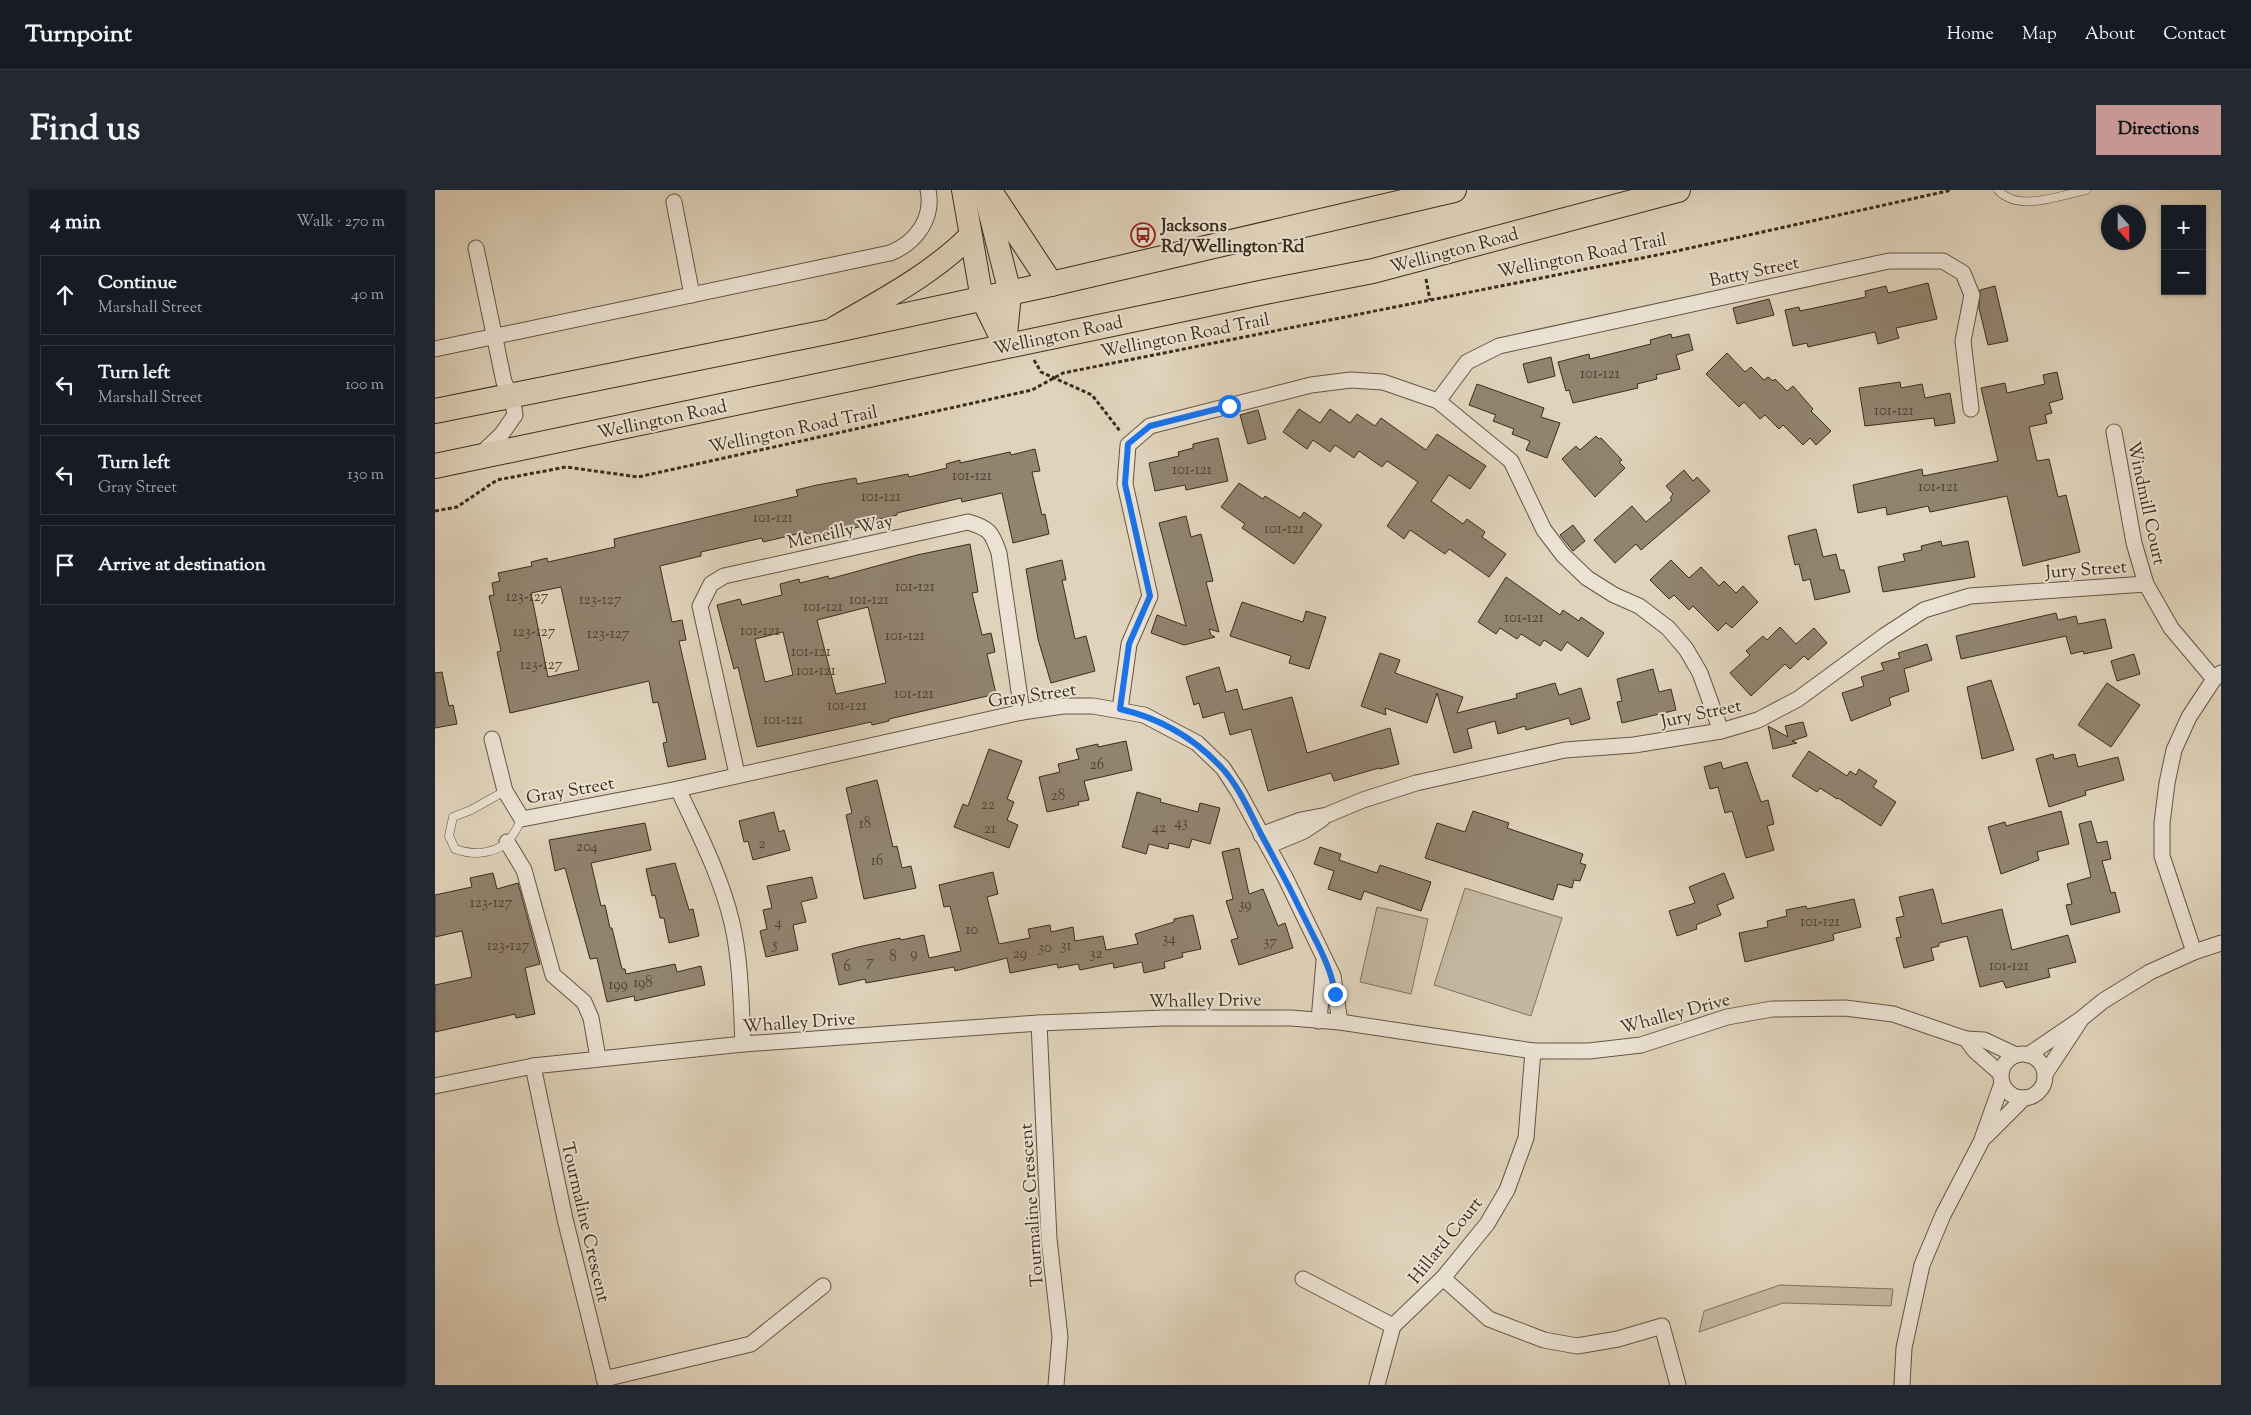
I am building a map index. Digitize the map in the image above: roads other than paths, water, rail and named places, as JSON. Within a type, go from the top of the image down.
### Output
[{"type":"highway","points":[[989,190],[1051,284]]},
{"type":"highway","points":[[435,411],[511,397],[1010,293],[1454,190]]},
{"type":"highway","name":"Wellington Road","points":[[435,466],[1373,271],[1678,190]]},
{"type":"main road","points":[[963,190],[982,298],[1005,346]]},
{"type":"main road","points":[[984,190],[1010,293],[1005,346]]},
{"type":"main road","points":[[827,332],[920,278],[940,264],[971,236]]},
{"type":"street","points":[[435,349],[900,249],[919,233],[927,216],[928,190]]},
{"type":"street","points":[[674,202],[693,295]]},
{"type":"street","points":[[476,248],[504,382],[511,397],[515,415],[512,422],[477,458]]},
{"type":"street","name":"Batty Street","points":[[1438,401],[1467,362],[1499,346],[1889,261],[1943,261],[1963,273],[1972,295],[1963,341],[1971,409]]},
{"type":"street","points":[[1120,709],[1129,644],[1150,596],[1125,484],[1128,444],[1150,426],[1319,384],[1351,380],[1383,382],[1438,401],[1511,461],[1545,530],[1563,555],[1587,578],[1614,595],[1639,606],[1669,628],[1680,642],[1700,673],[1721,731]]},
{"type":"street","name":"Windmill Court","points":[[2114,432],[2133,543],[2146,584],[2171,628],[2218,676]]},
{"type":"street","name":"Meneilly Way","points":[[737,774],[701,606],[711,584],[724,576],[968,522],[983,527],[993,535],[999,553],[1022,712]]},
{"type":"street","name":"Jury Street","points":[[1265,841],[1301,820],[1327,815],[1363,800],[1416,783],[1565,750],[1634,745],[1721,731],[1758,720],[1798,699],[1884,636],[1924,610],[1970,596],[2146,584]]},
{"type":"street","points":[[2194,952],[2162,856],[2162,823],[2167,783],[2174,750],[2189,717],[2218,676]]},
{"type":"street","name":"Gray Street","points":[[491,740],[505,791],[522,819],[678,788],[1022,712],[1063,706],[1120,709],[1144,714],[1197,744],[1223,768],[1238,791],[1286,879],[1324,961],[1333,976],[1340,1022]]},
{"type":"street","points":[[678,788],[717,876],[732,923],[738,960],[743,1044]]},
{"type":"street","points":[[507,842],[524,870],[553,975],[585,1002],[591,1018],[598,1058]]},
{"type":"street","points":[[1902,1385],[1904,1348],[1922,1264],[1943,1215],[1981,1142],[2006,1062],[2022,1055],[2081,1019],[2103,1001],[2150,972],[2194,952],[2221,943]]},
{"type":"street","name":"Gray Street","points":[[1319,1021],[1324,961]]},
{"type":"street","name":"Whalley Drive","points":[[435,1086],[533,1066],[743,1044],[1039,1023],[1291,1018],[1340,1022],[1533,1051],[1589,1051],[1641,1045],[1727,1017],[1772,1009],[1845,1008],[1893,1014],[1966,1039],[1984,1040],[2022,1055]]},
{"type":"street","points":[[2045,1074],[2081,1019]]},
{"type":"street","name":"Tourmaline Crescent","points":[[1039,1023],[1049,1239],[1060,1337],[1056,1385]]},
{"type":"street","name":"Whalley Drive","points":[[1966,1039],[1975,1051],[2002,1078]]},
{"type":"street","name":"Hillard Court","points":[[1393,1326],[1443,1278],[1487,1224],[1507,1190],[1526,1138],[1533,1051]]},
{"type":"street","points":[[1981,1142],[2024,1098],[2037,1093],[2045,1081],[2045,1074],[2040,1062],[2022,1055]]},
{"type":"street","name":"Tourmaline Crescent","points":[[533,1066],[565,1219],[605,1382]]},
{"type":"street","points":[[2002,1078],[2008,1093],[2024,1098]]},
{"type":"street","points":[[1443,1278],[1489,1319],[1544,1340],[1577,1346],[1618,1339],[1662,1326],[1678,1385]]},
{"type":"street","points":[[1303,1279],[1393,1326],[1377,1385]]},
{"type":"street","points":[[605,1382],[751,1344],[823,1286]]},
{"type":"lane","points":[[1998,190],[2002,195],[2027,202],[2086,190]]},
{"type":"lane","points":[[505,791],[453,818],[449,836],[455,849],[467,854],[483,853],[507,842],[522,819]]},
{"type":"place","name":"Jacksons Rd/Wellington Rd","points":[[1143,235]]}]
